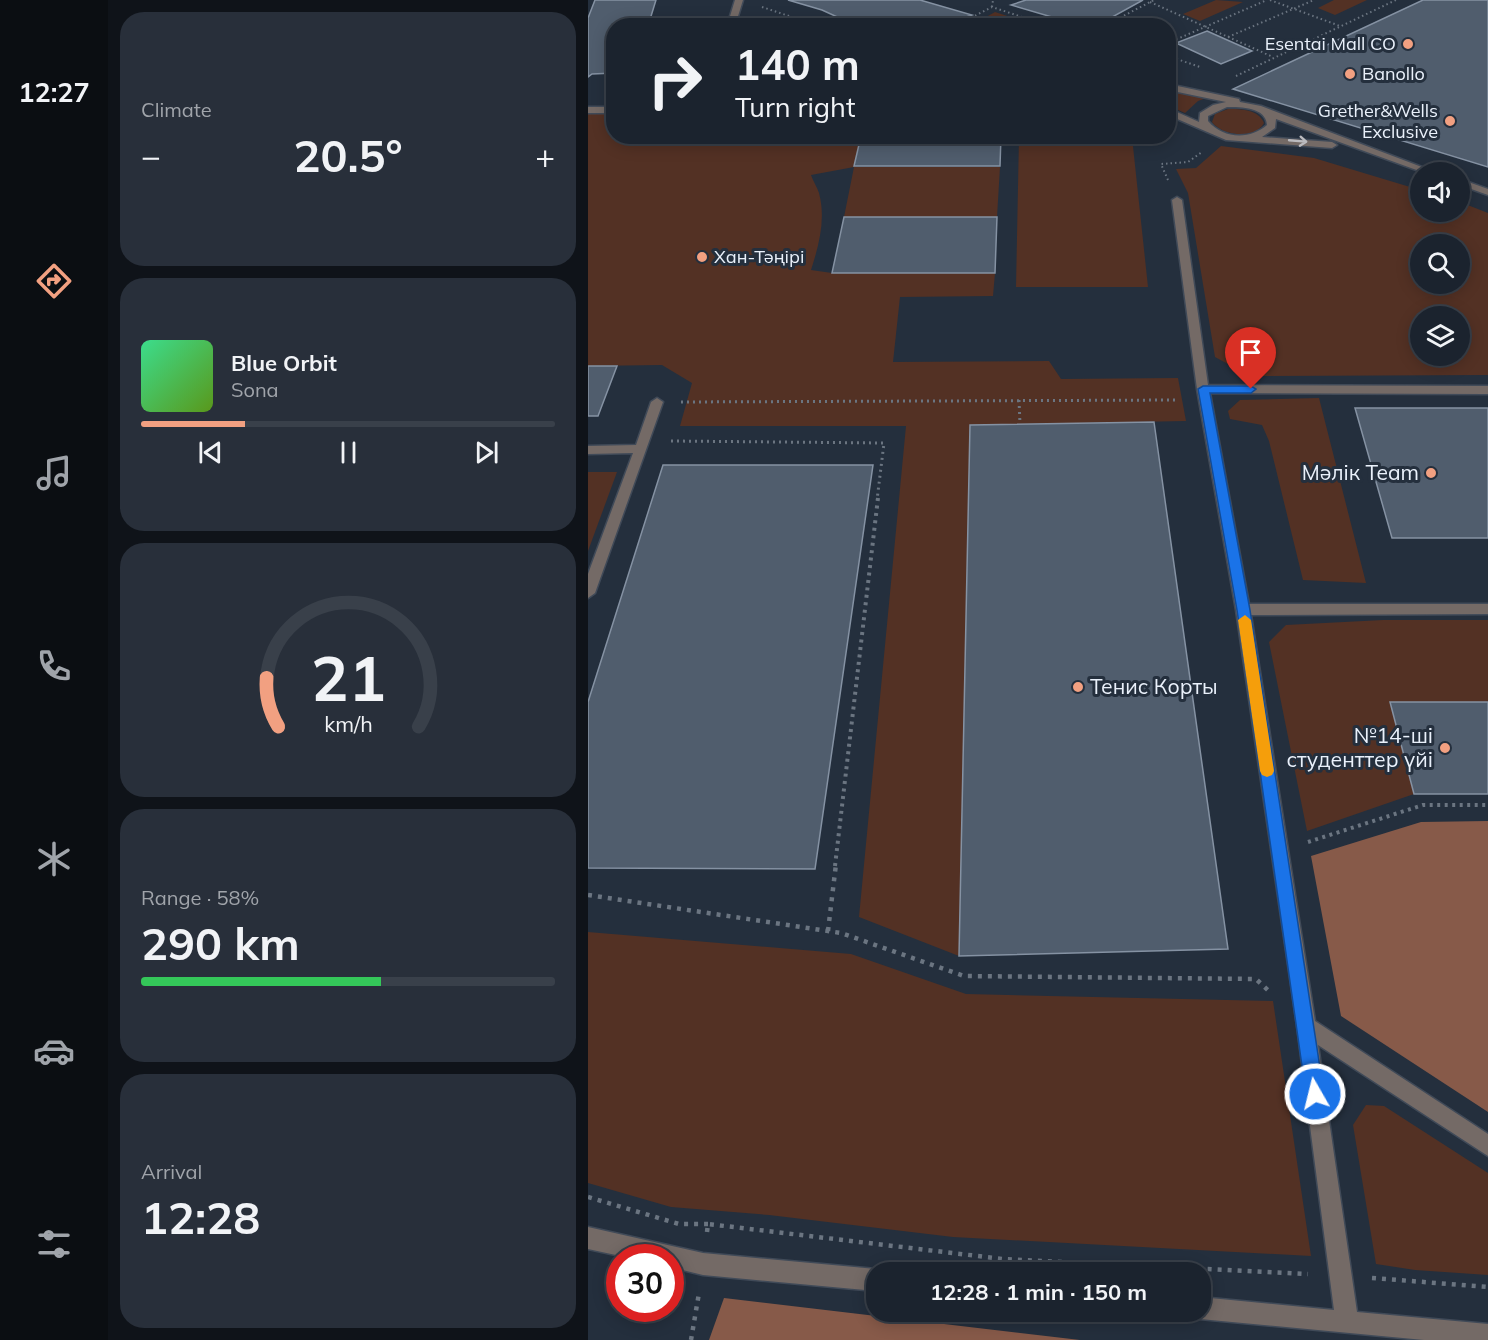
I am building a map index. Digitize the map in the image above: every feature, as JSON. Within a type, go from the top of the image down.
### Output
[{"type":"street","points":[[733,18],[739,0]]},
{"type":"street","points":[[1176,87],[1190,87],[1260,109],[1364,150],[1410,165]]},
{"type":"street","points":[[1214,132],[1203,121],[1208,110],[1227,104],[1260,109],[1272,120],[1272,126],[1267,131],[1259,135],[1240,138]]},
{"type":"street","points":[[588,110],[606,110]]},
{"type":"street","points":[[1176,115],[1214,132],[1240,138],[1315,142],[1364,150]]},
{"type":"street","points":[[1470,186],[1488,192]]},
{"type":"street","points":[[1177,200],[1204,394],[1243,610],[1306,1026],[1347,1321]]},
{"type":"street","points":[[1204,394],[1488,390]]},
{"type":"street","points":[[588,593],[657,402]]},
{"type":"street","points":[[588,450],[643,445]]},
{"type":"street","points":[[1243,610],[1488,609]]},
{"type":"street","points":[[1306,1026],[1488,1146]]},
{"type":"street","points":[[588,1238],[703,1264],[866,1279]]},
{"type":"street","points":[[1211,1309],[1488,1335]]},
{"type":"path","points":[[992,7],[993,0]]},
{"type":"path","points":[[1119,18],[1154,0]]},
{"type":"path","points":[[1176,40],[1269,0],[1341,26]]},
{"type":"path","points":[[1228,37],[1314,0]]},
{"type":"path","points":[[1231,78],[1396,0]]},
{"type":"path","points":[[1150,2],[1274,58]]},
{"type":"path","points":[[754,4],[795,18]]},
{"type":"path","points":[[971,18],[992,7],[1025,18]]},
{"type":"path","points":[[1190,68],[1200,71]]},
{"type":"path","points":[[1177,200],[1161,164],[1188,162],[1206,148]]},
{"type":"path","points":[[657,402],[1019,400],[1204,394]]},
{"type":"path","points":[[1019,400],[1020,424]]},
{"type":"path","points":[[643,445],[884,443],[828,931]]},
{"type":"path","points":[[1279,851],[1423,805],[1488,805]]},
{"type":"path","points":[[588,896],[841,933],[964,976],[1256,980],[1306,1026]]},
{"type":"path","points":[[588,1197],[679,1224],[708,1224]]},
{"type":"path","points":[[1004,1259],[1340,1276],[1488,1287]]},
{"type":"path","points":[[691,1340],[703,1264]]},
{"type":"shaded area","points":[[1216,0],[1243,2],[1200,21],[1183,14]]},
{"type":"shaded area","points":[[1334,0],[1367,0],[1335,15],[1318,8]]},
{"type":"shaded area","points":[[995,12],[1013,18],[984,18]]},
{"type":"shaded area","points":[[1176,91],[1209,97],[1198,101],[1185,113],[1176,109]]},
{"type":"shaded area","points":[[1228,109],[1253,112],[1264,123],[1253,132],[1230,133],[1212,122],[1215,114]]},
{"type":"shaded area","points":[[588,114],[606,114],[606,144],[860,144],[855,167],[1000,167],[997,217],[844,217],[854,167],[811,175],[819,193],[822,222],[811,270],[832,273],[995,273],[993,296],[900,297],[893,362],[1049,361],[1061,379],[1178,378],[1186,421],[970,425],[959,956],[859,917],[906,426],[680,426],[692,383],[662,365],[588,366]]},
{"type":"shaded area","points":[[1019,144],[1133,144],[1148,287],[1016,287]]},
{"type":"shaded area","points":[[1221,146],[1314,158],[1410,187],[1410,222],[1470,222],[1470,206],[1488,213],[1488,375],[1250,376],[1215,357],[1188,193],[1176,169],[1196,168]]},
{"type":"shaded area","points":[[1319,398],[1366,583],[1303,580],[1269,441],[1262,425],[1230,419],[1228,411],[1240,400]]},
{"type":"shaded area","points":[[588,472],[617,472],[588,551]]},
{"type":"shaded area","points":[[1383,620],[1488,620],[1488,702],[1391,702],[1414,794],[1307,831],[1269,642],[1286,625]]},
{"type":"shaded area","points":[[1488,821],[1488,1112],[1341,1016],[1311,856],[1421,822]]},
{"type":"shaded area","points":[[588,932],[851,954],[966,994],[1273,1001],[1311,1256],[953,1237],[769,1215],[671,1207],[588,1183]]},
{"type":"shaded area","points":[[1366,1105],[1384,1106],[1488,1173],[1488,1275],[1415,1270],[1376,1264],[1353,1125]]},
{"type":"shaded area","points":[[724,1298],[866,1315],[866,1322],[927,1322],[1080,1340],[709,1340]]},
{"type":"building","points":[[595,0],[656,0],[650,18],[606,18],[606,73],[592,74],[588,77],[588,18]]},
{"type":"building","points":[[788,0],[920,0],[972,15],[963,18],[840,18]]},
{"type":"building","points":[[1026,0],[1143,0],[1110,18],[1055,18],[1011,5]]},
{"type":"building","name":"Esentai Mall СО","points":[[1423,0],[1488,0],[1488,167],[1233,89]]},
{"type":"building","points":[[1207,31],[1252,51],[1221,64],[1176,43]]},
{"type":"building","points":[[859,144],[1001,144],[1000,166],[854,166]]},
{"type":"building","points":[[844,217],[997,217],[995,273],[832,273]]},
{"type":"building","points":[[588,366],[617,366],[598,416],[588,416]]},
{"type":"building","name":"Мәлік Team","points":[[1355,408],[1488,408],[1488,538],[1392,538]]},
{"type":"building","name":"Тенис Корты","points":[[1154,422],[1228,949],[959,956],[970,425]]},
{"type":"building","points":[[663,465],[873,465],[815,869],[588,868],[588,702]]},
{"type":"building","name":"№14-ші студенттер үйі","points":[[1390,702],[1488,702],[1488,794],[1414,794]]},
{"type":"slow traffic","points":[[1245,620],[1267,771]]},
{"type":"place","name":"Esentai Mall СО","points":[[1408,44]]},
{"type":"place","name":"Banollo","points":[[1350,74]]},
{"type":"place","name":"Grether&Wells Exclusive","points":[[1450,121]]},
{"type":"place","name":"Хан-Тәңірі","points":[[702,257]]},
{"type":"place","name":"Мәлік Team","points":[[1431,473]]},
{"type":"place","name":"Тенис Корты","points":[[1078,687]]},
{"type":"place","name":"№14-ші студенттер үйі","points":[[1445,748]]},
{"type":"route","points":[[1251,389],[1203,389],[1243,610],[1315,1094]]}]
